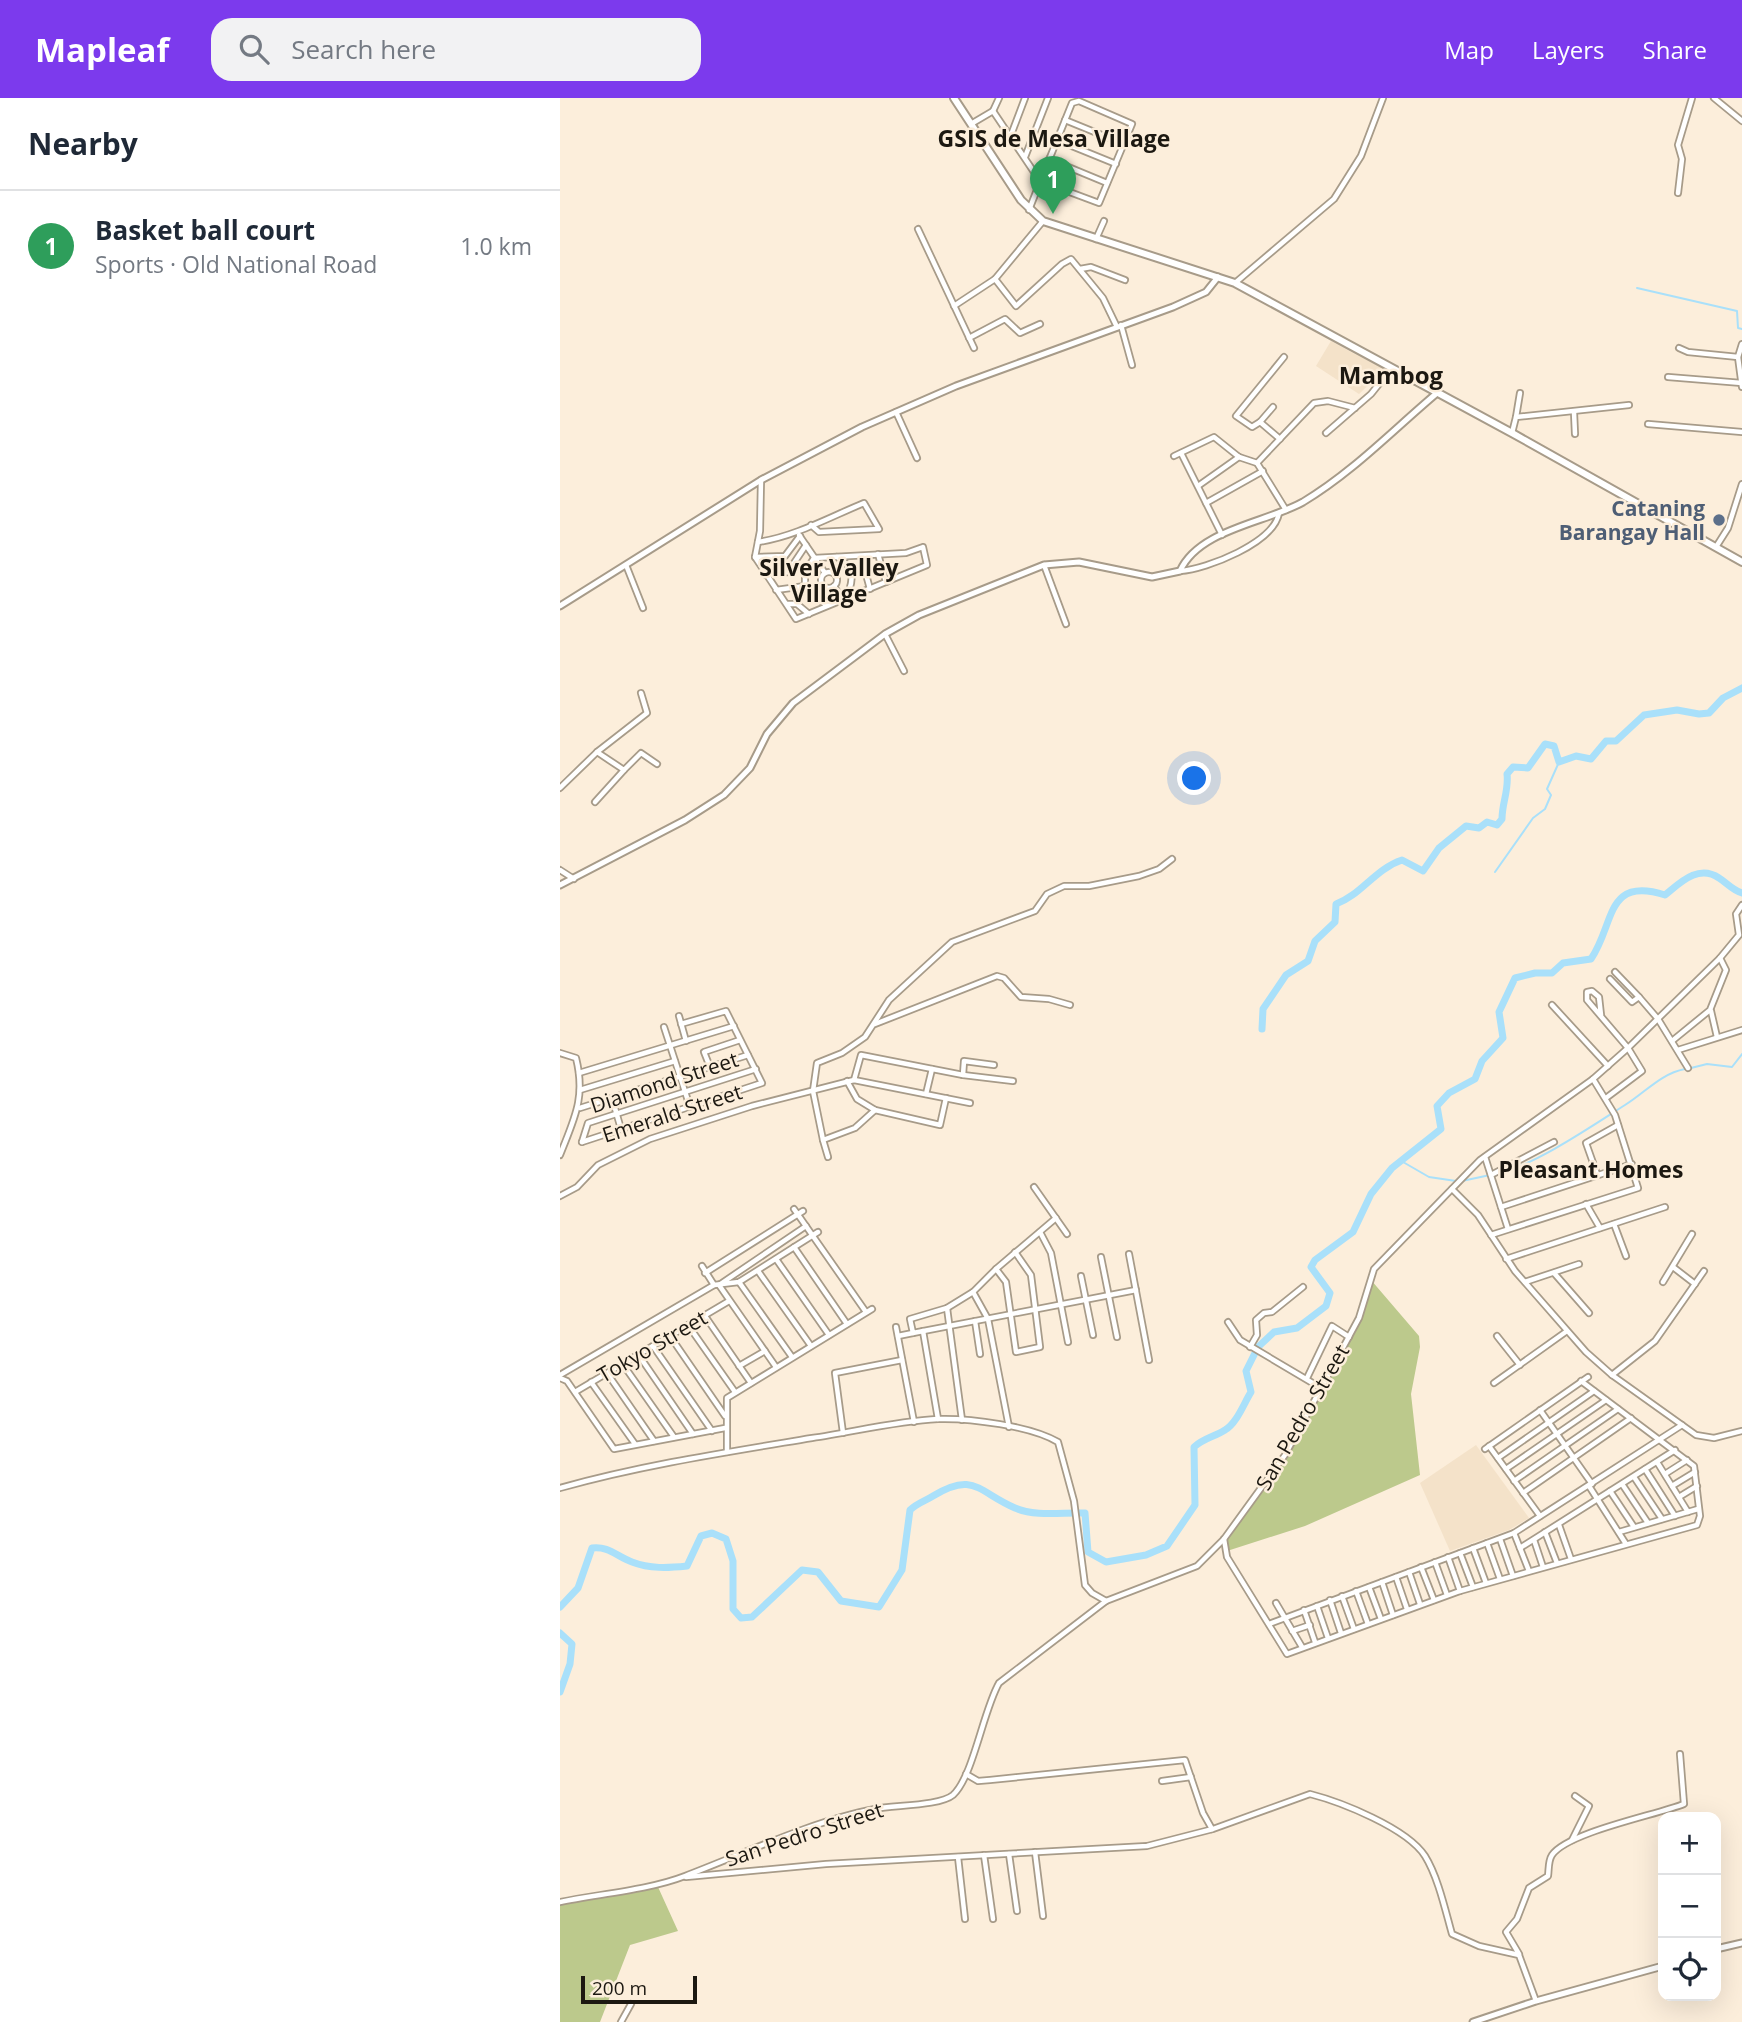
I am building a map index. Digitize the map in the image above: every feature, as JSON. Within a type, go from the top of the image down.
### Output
[{"type":"main road","points":[[954,98],[1030,210],[1043,221],[1235,283],[1512,433],[1742,562]]},
{"type":"street","points":[[971,124],[993,111],[999,98]]},
{"type":"street","points":[[1010,135],[1025,98]]},
{"type":"street","points":[[1025,157],[1048,98]]},
{"type":"street","points":[[1235,283],[1334,199],[1361,156],[1383,98]]},
{"type":"street","points":[[1678,194],[1682,159],[1678,145],[1692,98]]},
{"type":"street","points":[[1714,98],[1742,121]]},
{"type":"street","points":[[993,111],[1040,181],[1099,203],[1132,124],[1079,101],[1074,102],[1040,181],[1030,210]]},
{"type":"street","points":[[1065,120],[1124,144]]},
{"type":"street","points":[[1057,140],[1116,164]]},
{"type":"street","points":[[1049,159],[1107,183]]},
{"type":"street","points":[[954,306],[995,279],[1043,221]]},
{"type":"street","points":[[1096,239],[1104,221]]},
{"type":"street","points":[[918,229],[974,348]]},
{"type":"street","points":[[995,279],[1016,306],[1068,259],[1080,269],[1103,298],[1119,326],[1132,365]]},
{"type":"street","points":[[1080,269],[1091,267],[1125,280]]},
{"type":"street","points":[[560,606],[761,480],[819,448],[956,386],[1196,297],[1210,289],[1218,277]]},
{"type":"street","points":[[969,338],[1005,319],[1020,333],[1040,324]]},
{"type":"street","points":[[1668,377],[1742,385],[1738,357],[1742,344]]},
{"type":"street","points":[[1679,348],[1688,352],[1738,357]]},
{"type":"street","points":[[1273,407],[1252,427],[1236,416],[1284,357]]},
{"type":"street","points":[[1326,433],[1355,408],[1391,369]]},
{"type":"street","points":[[1180,571],[1192,552],[1222,536],[1303,502],[1362,460],[1437,393]]},
{"type":"street","points":[[1512,433],[1520,393]]},
{"type":"street","points":[[1256,463],[1317,401],[1355,408]]},
{"type":"street","points":[[1516,417],[1629,404]]},
{"type":"street","points":[[897,412],[917,458]]},
{"type":"street","points":[[1574,412],[1575,434]]},
{"type":"street","points":[[1260,422],[1280,439]]},
{"type":"street","points":[[1648,424],[1742,432]]},
{"type":"street","points":[[1174,456],[1214,438],[1239,457],[1256,463],[1286,510]]},
{"type":"street","points":[[1181,453],[1222,536]]},
{"type":"street","points":[[1198,486],[1239,457]]},
{"type":"street","points":[[1206,503],[1263,471]]},
{"type":"street","points":[[761,480],[755,557],[796,619],[928,564],[922,547],[906,553],[814,558]]},
{"type":"street","points":[[1716,547],[1728,528],[1742,484]]},
{"type":"street","points":[[755,557],[785,556],[798,534],[811,524],[864,503],[879,529],[819,531],[811,524]]},
{"type":"street","points":[[560,885],[685,820],[723,794],[750,768],[767,734],[781,715],[834,670],[885,634],[963,596],[1044,565],[1079,562],[1152,577],[1220,562],[1276,523],[1279,513]]},
{"type":"street","points":[[758,542],[798,534]]},
{"type":"street","points":[[798,534],[825,573],[836,574],[838,582],[829,588],[822,584],[821,579],[825,573]]},
{"type":"street","points":[[766,575],[788,572],[806,545]]},
{"type":"street","points":[[878,554],[887,582]]},
{"type":"street","points":[[835,556],[852,571],[853,578],[845,598]]},
{"type":"street","points":[[861,556],[870,589]]},
{"type":"street","points":[[814,558],[805,572],[805,586],[826,605]]},
{"type":"street","points":[[626,565],[643,608]]},
{"type":"street","points":[[1044,565],[1066,624]]},
{"type":"street","points":[[776,590],[805,586]]},
{"type":"street","points":[[834,586],[845,598]]},
{"type":"street","points":[[786,604],[797,604],[808,614]]},
{"type":"street","points":[[885,634],[904,671]]},
{"type":"street","points":[[560,788],[597,752],[647,713],[641,693]]},
{"type":"street","points":[[597,752],[624,770]]},
{"type":"street","points":[[595,802],[641,753],[657,764]]},
{"type":"street","points":[[828,1157],[813,1091],[819,1061],[849,1049],[874,1024],[889,1000],[952,942],[1035,911],[1048,892],[1064,886],[1089,886],[1139,876],[1159,869],[1172,859]]},
{"type":"street","points":[[560,870],[575,879]]},
{"type":"street","name":"San Pedro Street","points":[[560,1902],[683,1877],[715,1863],[873,1809],[948,1798],[966,1774],[990,1699],[999,1683],[1106,1601],[1197,1566],[1224,1539],[1266,1484],[1321,1388],[1359,1318],[1374,1269],[1485,1157],[1593,1079],[1720,958],[1739,935],[1736,914],[1742,905]]},
{"type":"street","points":[[1672,1041],[1710,1010],[1726,970],[1720,958]]},
{"type":"street","points":[[1615,972],[1658,1019],[1688,1068]]},
{"type":"street","points":[[874,1024],[997,976],[1004,978],[1021,997],[1049,999],[1070,1005]]},
{"type":"street","points":[[1610,979],[1632,1002],[1639,997]]},
{"type":"street","points":[[1601,1015],[1600,997],[1592,991],[1587,992],[1585,996],[1628,1048],[1643,1071],[1606,1098]]},
{"type":"street","points":[[1552,1005],[1608,1066]]},
{"type":"street","points":[[1710,1010],[1717,1037]]},
{"type":"street","points":[[616,1114],[756,1069],[726,1011],[681,1024]]},
{"type":"street","points":[[678,1016],[686,1041]]},
{"type":"street","points":[[579,1073],[734,1026]]},
{"type":"street","points":[[664,1027],[690,1107]]},
{"type":"street","points":[[1678,1050],[1742,1030]]},
{"type":"street","points":[[710,1067],[704,1052],[740,1040]]},
{"type":"street","points":[[560,1053],[576,1058],[580,1090],[580,1108],[560,1155]]},
{"type":"street","name":"Diamond Street","points":[[580,1108],[748,1055]]},
{"type":"street","points":[[854,1080],[861,1055],[963,1075],[1013,1081]]},
{"type":"street","points":[[580,1090],[675,1061]]},
{"type":"street","points":[[963,1075],[964,1061],[994,1065]]},
{"type":"street","name":"Emerald Street","points":[[616,1114],[588,1123],[582,1142],[762,1083],[756,1069]]},
{"type":"street","points":[[926,1094],[932,1069]]},
{"type":"street","points":[[1491,1234],[1638,1188],[1618,1125],[1606,1098],[1593,1079]]},
{"type":"street","points":[[560,1196],[577,1186],[598,1165],[650,1139],[752,1105],[847,1081],[854,1080],[970,1103]]},
{"type":"street","points":[[847,1081],[857,1099],[875,1110],[940,1125],[946,1098]]},
{"type":"street","points":[[612,1098],[621,1129]]},
{"type":"street","points":[[823,1140],[855,1128],[875,1110]]},
{"type":"street","points":[[1597,1174],[1586,1143],[1618,1125]]},
{"type":"street","points":[[1491,1175],[1554,1142]]},
{"type":"street","points":[[1485,1157],[1508,1229]]},
{"type":"street","points":[[1501,1207],[1632,1164]]},
{"type":"street","points":[[1034,1187],[1067,1234]]},
{"type":"street","points":[[1452,1189],[1478,1214],[1506,1259],[1567,1331],[1612,1375],[1696,1435],[1714,1438],[1742,1431]]},
{"type":"street","points":[[1586,1204],[1600,1228]]},
{"type":"street","points":[[1506,1259],[1665,1207]]},
{"type":"street","points":[[705,1273],[799,1211],[806,1226],[869,1311],[727,1398],[727,1452]]},
{"type":"street","points":[[913,1333],[910,1319],[947,1308],[974,1293],[996,1269],[1056,1219]]},
{"type":"street","points":[[1614,1224],[1626,1256]]},
{"type":"street","points":[[726,1428],[614,1449],[567,1381],[560,1377],[717,1285],[806,1226]]},
{"type":"street","points":[[717,1285],[739,1282],[818,1232]]},
{"type":"street","points":[[1040,1232],[1051,1253],[1058,1305],[1068,1342]]},
{"type":"street","points":[[1663,1282],[1692,1234]]},
{"type":"street","points":[[794,1247],[847,1324]]},
{"type":"street","points":[[996,1269],[1006,1282],[1016,1352],[1040,1347],[1031,1275],[1015,1252]]},
{"type":"street","points":[[1129,1254],[1149,1360]]},
{"type":"street","points":[[1101,1257],[1117,1337]]},
{"type":"street","points":[[776,1259],[829,1335]]},
{"type":"street","points":[[1525,1282],[1578,1264]]},
{"type":"street","points":[[702,1266],[776,1367]]},
{"type":"street","points":[[1673,1267],[1695,1284]]},
{"type":"street","points":[[758,1271],[810,1346]]},
{"type":"street","points":[[1612,1375],[1655,1341],[1704,1272]]},
{"type":"street","points":[[1554,1273],[1590,1312]]},
{"type":"street","points":[[1081,1276],[1093,1335]]},
{"type":"street","points":[[739,1282],[792,1357]]},
{"type":"street","points":[[1253,1348],[1257,1335],[1256,1320],[1264,1313],[1272,1312],[1303,1287]]},
{"type":"street","points":[[898,1336],[1136,1290]]},
{"type":"street","points":[[974,1293],[988,1319],[1009,1427]]},
{"type":"street","name":"Tokyo Street","points":[[575,1392],[729,1301]]},
{"type":"street","points":[[947,1308],[962,1420]]},
{"type":"street","points":[[705,1316],[751,1383]]},
{"type":"street","points":[[975,1321],[980,1354]]},
{"type":"street","points":[[1228,1322],[1240,1340],[1321,1388]]},
{"type":"street","points":[[688,1325],[735,1392]]},
{"type":"street","points":[[1307,1378],[1332,1326],[1349,1337]]},
{"type":"street","points":[[896,1327],[914,1422]]},
{"type":"street","points":[[923,1331],[938,1419]]},
{"type":"street","points":[[1494,1382],[1567,1331]]},
{"type":"street","points":[[670,1336],[726,1417]]},
{"type":"street","points":[[1497,1336],[1520,1364]]},
{"type":"street","points":[[653,1346],[712,1430]]},
{"type":"street","points":[[740,1366],[765,1351]]},
{"type":"street","points":[[638,1354],[693,1434]]},
{"type":"street","points":[[843,1433],[835,1373],[902,1360]]},
{"type":"street","points":[[622,1363],[674,1437]]},
{"type":"street","points":[[567,1381],[570,1369]]},
{"type":"street","points":[[607,1373],[654,1441]]},
{"type":"street","points":[[1540,1517],[1498,1458],[1487,1448],[1588,1377]]},
{"type":"street","points":[[1224,1539],[1227,1557],[1287,1654],[1447,1595],[1696,1525],[1699,1509],[1697,1486],[1695,1472],[1687,1460],[1581,1381]]},
{"type":"street","points":[[591,1382],[635,1444]]},
{"type":"street","points":[[1498,1458],[1594,1391]]},
{"type":"street","points":[[1506,1469],[1606,1400]]},
{"type":"street","points":[[1514,1481],[1618,1409]]},
{"type":"street","points":[[1541,1410],[1574,1458],[1626,1544]]},
{"type":"street","points":[[1523,1493],[1631,1418]]},
{"type":"street","points":[[560,1488],[727,1452],[914,1422],[962,1420],[1009,1427],[1049,1437],[1058,1442],[1074,1502],[1085,1585],[1092,1593],[1106,1601]]},
{"type":"street","points":[[1269,1624],[1514,1533],[1682,1425]]},
{"type":"street","points":[[1520,1548],[1675,1450]]},
{"type":"street","points":[[1665,1474],[1687,1460]]},
{"type":"street","points":[[1657,1462],[1688,1512]]},
{"type":"street","points":[[1645,1469],[1675,1516]]},
{"type":"street","points":[[1672,1486],[1695,1472]]},
{"type":"street","points":[[1634,1476],[1662,1520]]},
{"type":"street","points":[[1622,1484],[1648,1523]]},
{"type":"street","points":[[1679,1497],[1697,1486]]},
{"type":"street","points":[[1610,1491],[1634,1527]]},
{"type":"street","points":[[1619,1532],[1699,1509]]},
{"type":"street","points":[[1559,1525],[1571,1559]]},
{"type":"street","points":[[1545,1532],[1557,1563]]},
{"type":"street","points":[[1514,1533],[1529,1571]]},
{"type":"street","points":[[1500,1539],[1513,1576]]},
{"type":"street","points":[[1534,1541],[1543,1567]]},
{"type":"street","points":[[1487,1543],[1500,1579]]},
{"type":"street","points":[[1473,1548],[1486,1583]]},
{"type":"street","points":[[1460,1553],[1473,1587]]},
{"type":"street","points":[[1448,1558],[1460,1591]]},
{"type":"street","points":[[1435,1562],[1447,1595]]},
{"type":"street","points":[[1421,1567],[1433,1600]]},
{"type":"street","points":[[1409,1572],[1420,1604]]},
{"type":"street","points":[[1396,1577],[1407,1609]]},
{"type":"street","points":[[1382,1582],[1394,1615]]},
{"type":"street","points":[[1369,1587],[1381,1619]]},
{"type":"street","points":[[1356,1591],[1368,1624]]},
{"type":"street","points":[[1342,1596],[1354,1629]]},
{"type":"street","points":[[1330,1600],[1341,1633]]},
{"type":"street","points":[[1276,1603],[1302,1647]]},
{"type":"street","points":[[1317,1606],[1328,1638]]},
{"type":"street","points":[[1304,1610],[1315,1643]]},
{"type":"street","points":[[1292,1631],[1310,1625]]},
{"type":"street","points":[[1536,2001],[1519,1955],[1506,1932],[1517,1919],[1529,1888],[1548,1876],[1553,1852],[1572,1841],[1684,1804],[1680,1754]]},
{"type":"street","points":[[966,1774],[978,1781],[1185,1760],[1203,1812],[1213,1829]]},
{"type":"street","points":[[1162,1781],[1191,1777]]},
{"type":"street","points":[[683,1877],[1147,1846],[1213,1829],[1303,1796],[1318,1796],[1400,1832],[1415,1844],[1426,1857],[1452,1934],[1458,1939],[1519,1955]]},
{"type":"street","points":[[1572,1841],[1589,1806],[1575,1796]]},
{"type":"street","points":[[1035,1852],[1043,1916]]},
{"type":"street","points":[[1009,1854],[1017,1911]]},
{"type":"street","points":[[984,1855],[993,1919]]},
{"type":"street","points":[[958,1857],[965,1919]]},
{"type":"street","points":[[1721,1948],[1742,1943]]},
{"type":"street","points":[[1473,2022],[1536,2001],[1658,1967]]},
{"type":"street","points":[[621,2022],[631,2004]]},
{"type":"shaded area","points":[[1331,341],[1385,369],[1359,394],[1316,366]]},
{"type":"shaded area","points":[[1476,1445],[1529,1518],[1509,1530],[1450,1551],[1420,1483]]},
{"type":"green space","points":[[1371,1280],[1419,1336],[1420,1347],[1411,1394],[1420,1475],[1305,1526],[1227,1551],[1225,1541],[1327,1382],[1359,1314]]},
{"type":"green space","points":[[658,1887],[678,1931],[630,1945],[600,2022],[560,2022],[560,1904]]},
{"type":"waterway","points":[[1637,288],[1737,311],[1738,328],[1742,329]]},
{"type":"waterway","points":[[1262,1029],[1263,1009],[1286,975],[1308,961],[1315,941],[1335,922],[1336,904],[1353,895],[1384,869],[1402,860],[1423,871],[1439,848],[1466,826],[1479,828],[1487,822],[1497,825],[1502,819],[1507,774],[1513,767],[1528,768],[1545,744],[1554,746],[1559,762],[1576,756],[1591,759],[1606,741],[1616,741],[1644,715],[1677,710],[1709,713],[1723,698],[1742,688]]},
{"type":"waterway","points":[[1495,872],[1533,818],[1545,809],[1551,795],[1547,789],[1559,762]]},
{"type":"waterway","points":[[560,1607],[578,1588],[592,1548],[608,1550],[646,1566],[687,1566],[701,1536],[712,1533],[726,1539],[733,1561],[733,1609],[741,1618],[752,1617],[802,1570],[818,1572],[841,1601],[879,1607],[902,1570],[910,1510],[958,1485],[976,1487],[1023,1511],[1085,1513],[1088,1552],[1106,1562],[1146,1555],[1167,1546],[1195,1505],[1194,1447],[1225,1430],[1237,1418],[1251,1392],[1246,1371],[1258,1347],[1274,1332],[1297,1328],[1326,1306],[1330,1293],[1311,1267],[1315,1260],[1353,1232],[1371,1194],[1392,1168],[1441,1129],[1437,1106],[1449,1093],[1475,1079],[1482,1061],[1503,1038],[1499,1012],[1515,978],[1535,973],[1552,973],[1563,963],[1591,959],[1614,907],[1632,892],[1646,891],[1665,895],[1690,877],[1704,873],[1719,878],[1742,893]]},
{"type":"waterway","points":[[1691,1068],[1707,1064],[1732,1067],[1742,1054]]},
{"type":"waterway","points":[[1499,1173],[1546,1154],[1625,1105],[1661,1079],[1685,1069]]},
{"type":"waterway","points":[[1403,1162],[1429,1177],[1456,1181]]},
{"type":"waterway","points":[[1462,1181],[1490,1175]]},
{"type":"waterway","points":[[560,1633],[572,1644],[570,1664],[560,1692]]},
{"type":"place","name":"Basket ball court","points":[[1053,214]]},
{"type":"place","name":"Cataning Barangay Hall","points":[[1719,520]]},
{"type":"district","name":"GSIS de Mesa Village","points":[[1054,138]]},
{"type":"district","name":"Mambog","points":[[1391,374]]},
{"type":"district","name":"Silver Valley Village","points":[[829,580]]},
{"type":"district","name":"Pleasant Homes","points":[[1591,1169]]}]
